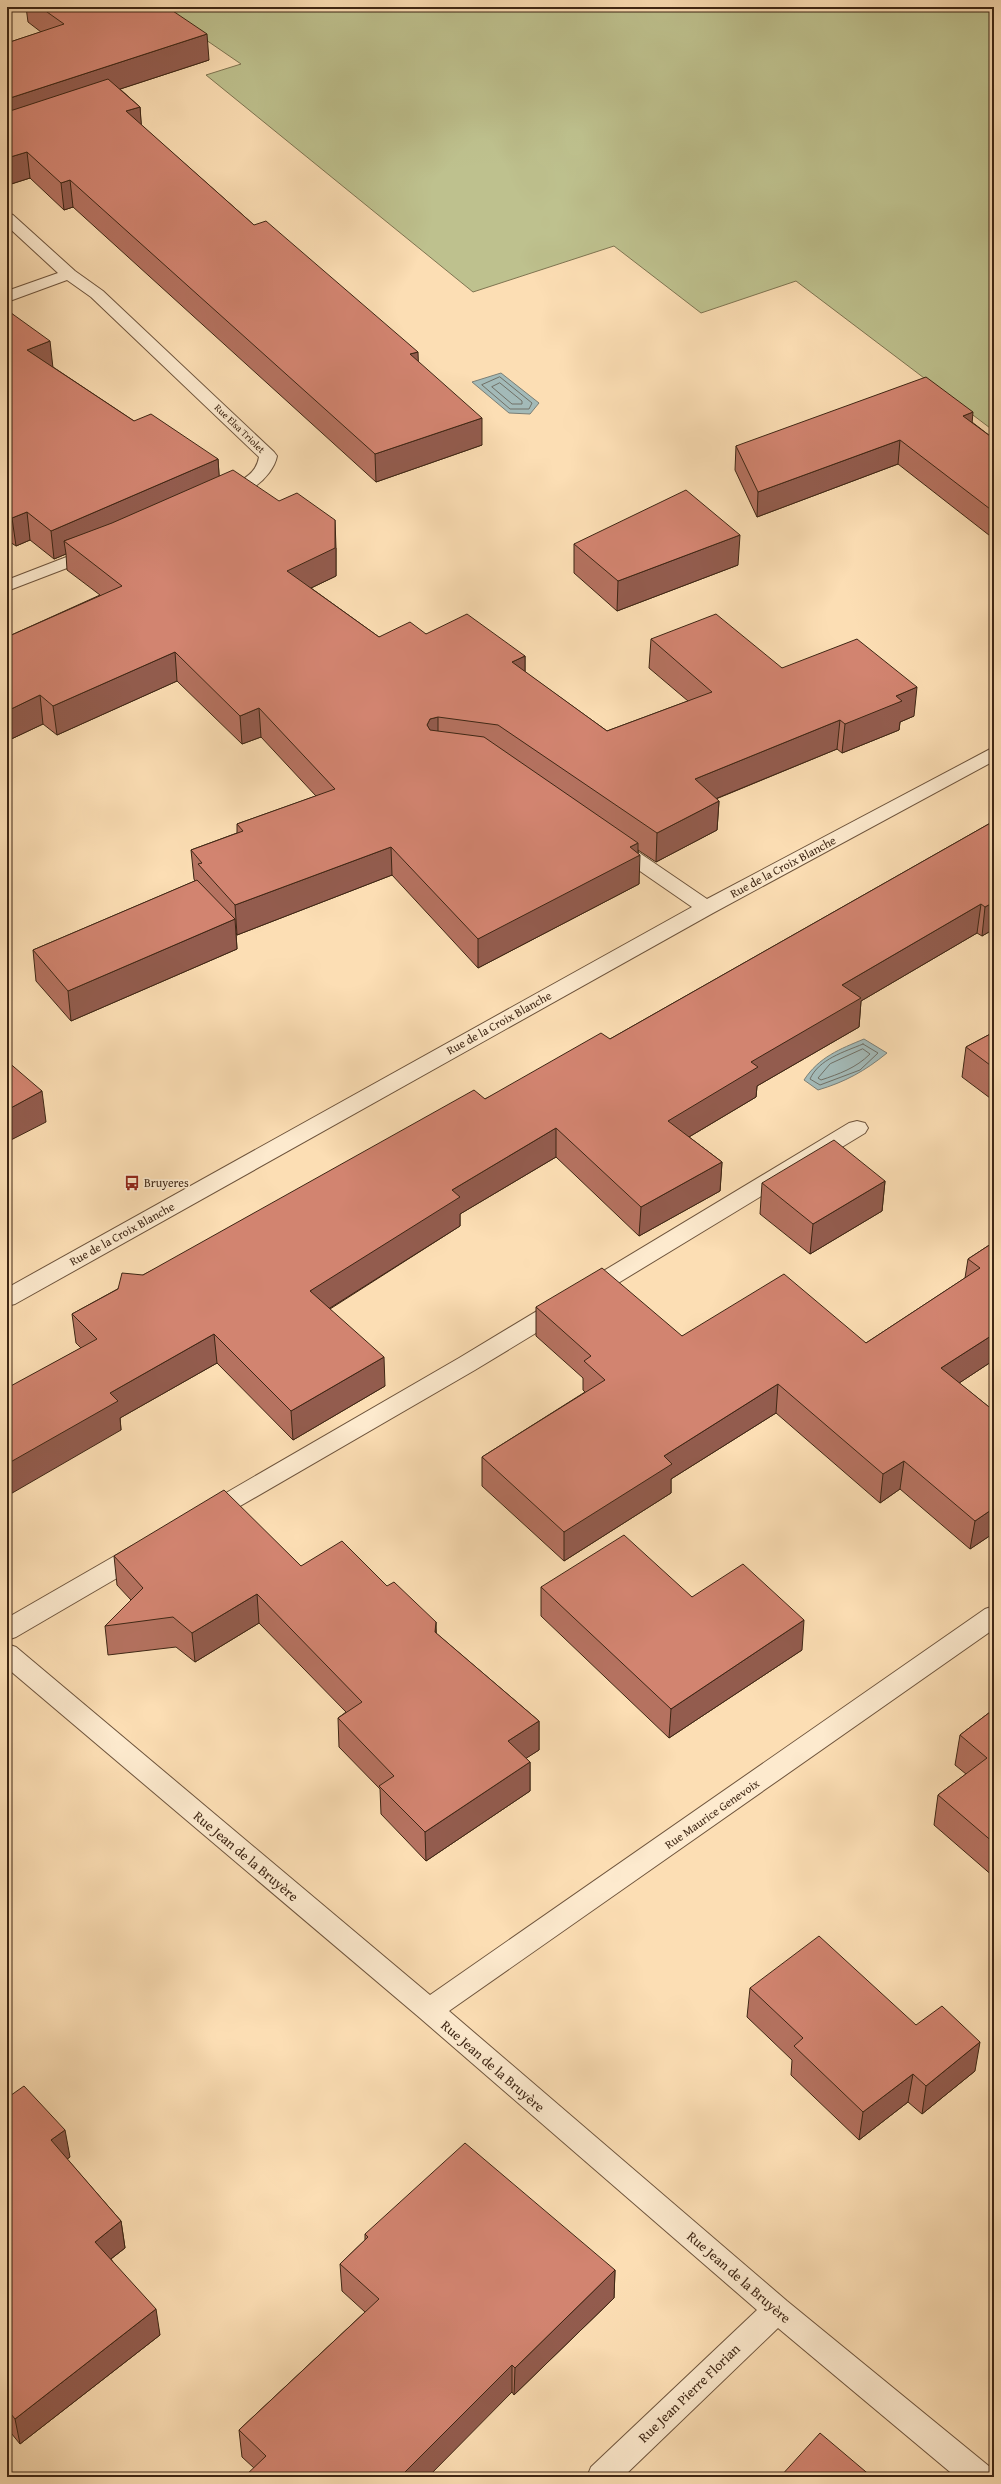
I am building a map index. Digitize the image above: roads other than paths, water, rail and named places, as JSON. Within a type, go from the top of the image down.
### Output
[{"type":"street","name":"Rue Elsa Triolet","points":[[7,218],[69,274],[96,294],[268,456],[268,465],[261,475],[244,485],[208,501]]},
{"type":"street","points":[[7,297],[69,274]]},
{"type":"street","points":[[7,586],[108,546]]},
{"type":"street","name":"Rue de la Croix Blanche","points":[[7,1298],[706,908],[994,752]]},
{"type":"street","points":[[601,835],[706,908]]},
{"type":"street","points":[[192,1523],[466,1364],[857,1128]]},
{"type":"street","points":[[7,1630],[158,1543]]},
{"type":"street","name":"Rue Maurice Genevoix","points":[[429,2010],[994,1616]]},
{"type":"street","name":"Rue Jean de la Bruyère","points":[[7,1654],[429,2010],[777,2310],[979,2477]]},
{"type":"street","name":"Rue Jean Pierre Florian","points":[[602,2477],[777,2310]]},
{"type":"water","points":[[501,373],[539,403],[530,414],[509,413],[472,382]]},
{"type":"water","points":[[864,1039],[887,1053],[871,1065],[846,1080],[828,1087],[818,1090],[804,1080],[816,1065],[823,1060],[838,1050]]},
{"type":"place","name":"Bruyeres","points":[[132,1183]]}]
